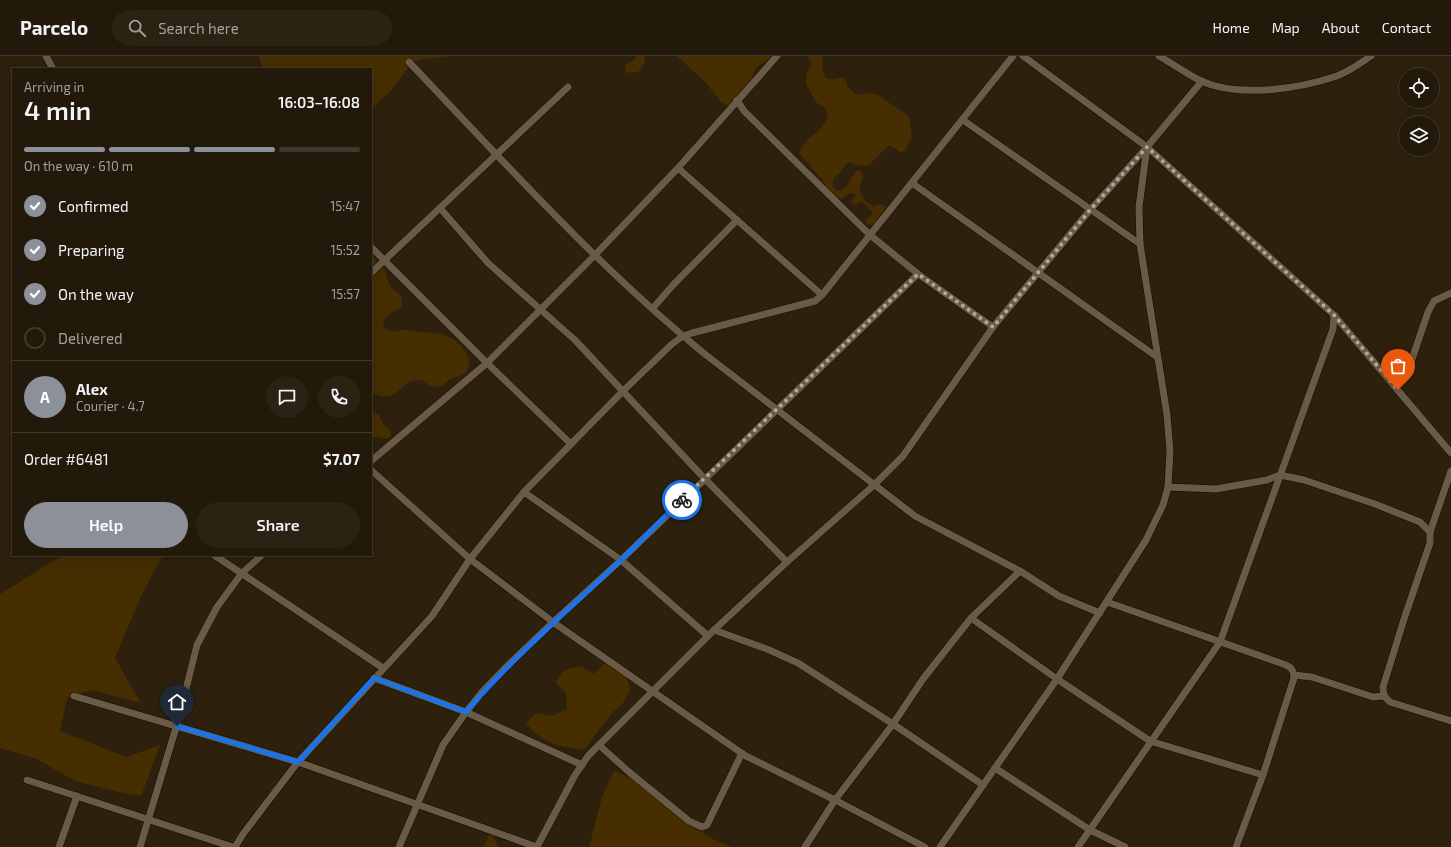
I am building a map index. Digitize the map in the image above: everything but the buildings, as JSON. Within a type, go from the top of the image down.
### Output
[{"type":"street","points":[[46,56],[52,68]]},
{"type":"street","points":[[372,460],[487,364],[595,255],[678,168],[777,56]]},
{"type":"street","points":[[27,780],[234,847],[298,762],[432,616],[470,559],[524,492],[622,391],[672,344],[683,336],[815,301],[822,295],[1013,56]]},
{"type":"street","points":[[1023,56],[1147,147],[1334,315],[1451,452]]},
{"type":"street","points":[[1159,56],[1202,81],[1220,86],[1252,91],[1293,87],[1338,76],[1371,56]]},
{"type":"street","points":[[409,62],[595,255],[683,336],[915,516],[1020,571],[1059,596],[1100,613]]},
{"type":"street","points":[[74,696],[298,762],[418,803],[537,847],[574,775],[599,745],[714,630],[787,562],[874,485],[908,450],[993,327],[1090,210],[1147,147],[1202,81]]},
{"type":"street","points":[[372,271],[568,87]]},
{"type":"street","points":[[738,100],[744,111],[870,235],[918,274],[993,327]]},
{"type":"street","points":[[963,120],[1140,244]]},
{"type":"street","points":[[940,847],[1057,679],[1146,540],[1163,505],[1168,487],[1170,450],[1168,415],[1140,244],[1139,207],[1147,147]]},
{"type":"street","points":[[678,168],[822,295]]},
{"type":"street","points":[[912,183],[1039,271],[1158,357]]},
{"type":"street","points":[[440,208],[488,263],[575,340],[704,478],[787,562]]},
{"type":"street","points":[[653,308],[673,285],[737,220]]},
{"type":"street","points":[[372,249],[487,364],[571,444]]},
{"type":"street","points":[[399,847],[443,745],[466,712],[508,665],[620,560],[918,274]]},
{"type":"street","points":[[1389,379],[1402,375],[1410,365],[1428,312],[1434,301],[1451,293]]},
{"type":"street","points":[[1078,847],[1220,642],[1333,329],[1334,315]]},
{"type":"street","points":[[372,471],[470,559],[553,622],[742,753],[925,847]]},
{"type":"street","points":[[1451,471],[1430,532],[1431,537],[1428,550],[1405,616],[1383,687],[1384,696],[1390,702],[1451,721]]},
{"type":"street","points":[[1168,487],[1216,489],[1268,480],[1280,475],[1304,480],[1375,504],[1420,522],[1430,532]]},
{"type":"street","points":[[524,492],[620,560],[708,636]]},
{"type":"street","points":[[216,556],[383,668]]},
{"type":"street","points":[[140,847],[177,726],[197,645],[217,607],[242,573],[261,556]]},
{"type":"street","points":[[804,847],[836,800],[893,724],[923,679],[971,618],[1020,571]]},
{"type":"street","points":[[1107,602],[1292,668],[1294,675],[1262,775],[1236,847]]},
{"type":"street","points":[[971,618],[1057,679],[1150,741],[1262,775]]},
{"type":"street","points":[[714,630],[767,649],[798,663],[893,724],[983,785]]},
{"type":"street","points":[[1294,675],[1312,677],[1373,697],[1384,696]]},
{"type":"street","points":[[374,678],[466,712],[582,765]]},
{"type":"street","points":[[599,745],[629,772],[689,821],[702,827],[707,825],[742,753]]},
{"type":"street","points":[[995,768],[1090,830],[1125,847]]},
{"type":"street","points":[[59,847],[77,796]]},
{"type":"shaded area","points":[[259,56],[452,56],[423,59],[412,62],[392,90],[372,108],[372,68],[263,68]]},
{"type":"shaded area","points":[[636,56],[644,56],[645,60],[643,66],[638,72],[627,72],[625,67],[626,64],[635,60]]},
{"type":"shaded area","points":[[677,56],[773,56],[755,68],[748,94],[732,107],[721,102],[705,82]]},
{"type":"shaded area","points":[[807,56],[822,56],[824,75],[829,79],[843,77],[847,86],[856,95],[868,93],[878,95],[909,118],[912,136],[905,151],[900,152],[889,145],[869,165],[859,166],[851,162],[846,164],[841,172],[833,179],[833,187],[837,191],[846,187],[856,171],[859,170],[863,173],[860,186],[860,193],[862,196],[874,207],[881,204],[886,207],[875,224],[867,224],[866,221],[873,213],[866,204],[860,202],[855,205],[852,204],[851,201],[855,197],[855,194],[852,193],[848,194],[842,199],[835,197],[829,191],[822,179],[799,153],[807,141],[825,123],[827,117],[827,110],[816,102],[806,84],[807,72],[812,64]]},
{"type":"shaded area","points":[[372,256],[386,273],[390,286],[402,298],[402,305],[400,309],[386,317],[383,326],[392,331],[408,330],[449,337],[460,344],[469,358],[468,368],[465,373],[458,377],[452,378],[440,387],[430,385],[419,380],[412,381],[393,395],[380,396],[372,392]]},
{"type":"shaded area","points":[[372,412],[379,415],[383,424],[391,431],[391,436],[387,439],[377,437],[372,438]]},
{"type":"shaded area","points":[[61,556],[162,556],[142,594],[115,658],[141,703],[92,690],[67,698],[60,731],[126,757],[160,745],[141,796],[75,781],[37,759],[0,748],[0,594]]},
{"type":"shaded area","points":[[618,661],[626,674],[630,689],[623,703],[611,714],[584,750],[554,744],[536,734],[526,723],[536,713],[552,716],[567,709],[566,693],[555,682],[566,669],[581,666],[593,674],[604,664]]},
{"type":"shaded area","points":[[614,771],[643,784],[688,824],[713,839],[732,847],[589,847],[602,797]]},
{"type":"shaded area","points":[[491,832],[498,847],[474,847],[484,846]]},
{"type":"way so far","points":[[682,500],[918,274],[993,327],[1090,210],[1147,147],[1334,315],[1398,390]]},
{"type":"route","points":[[177,726],[298,762],[374,678],[466,712],[482,692],[508,665],[682,500]]}]
